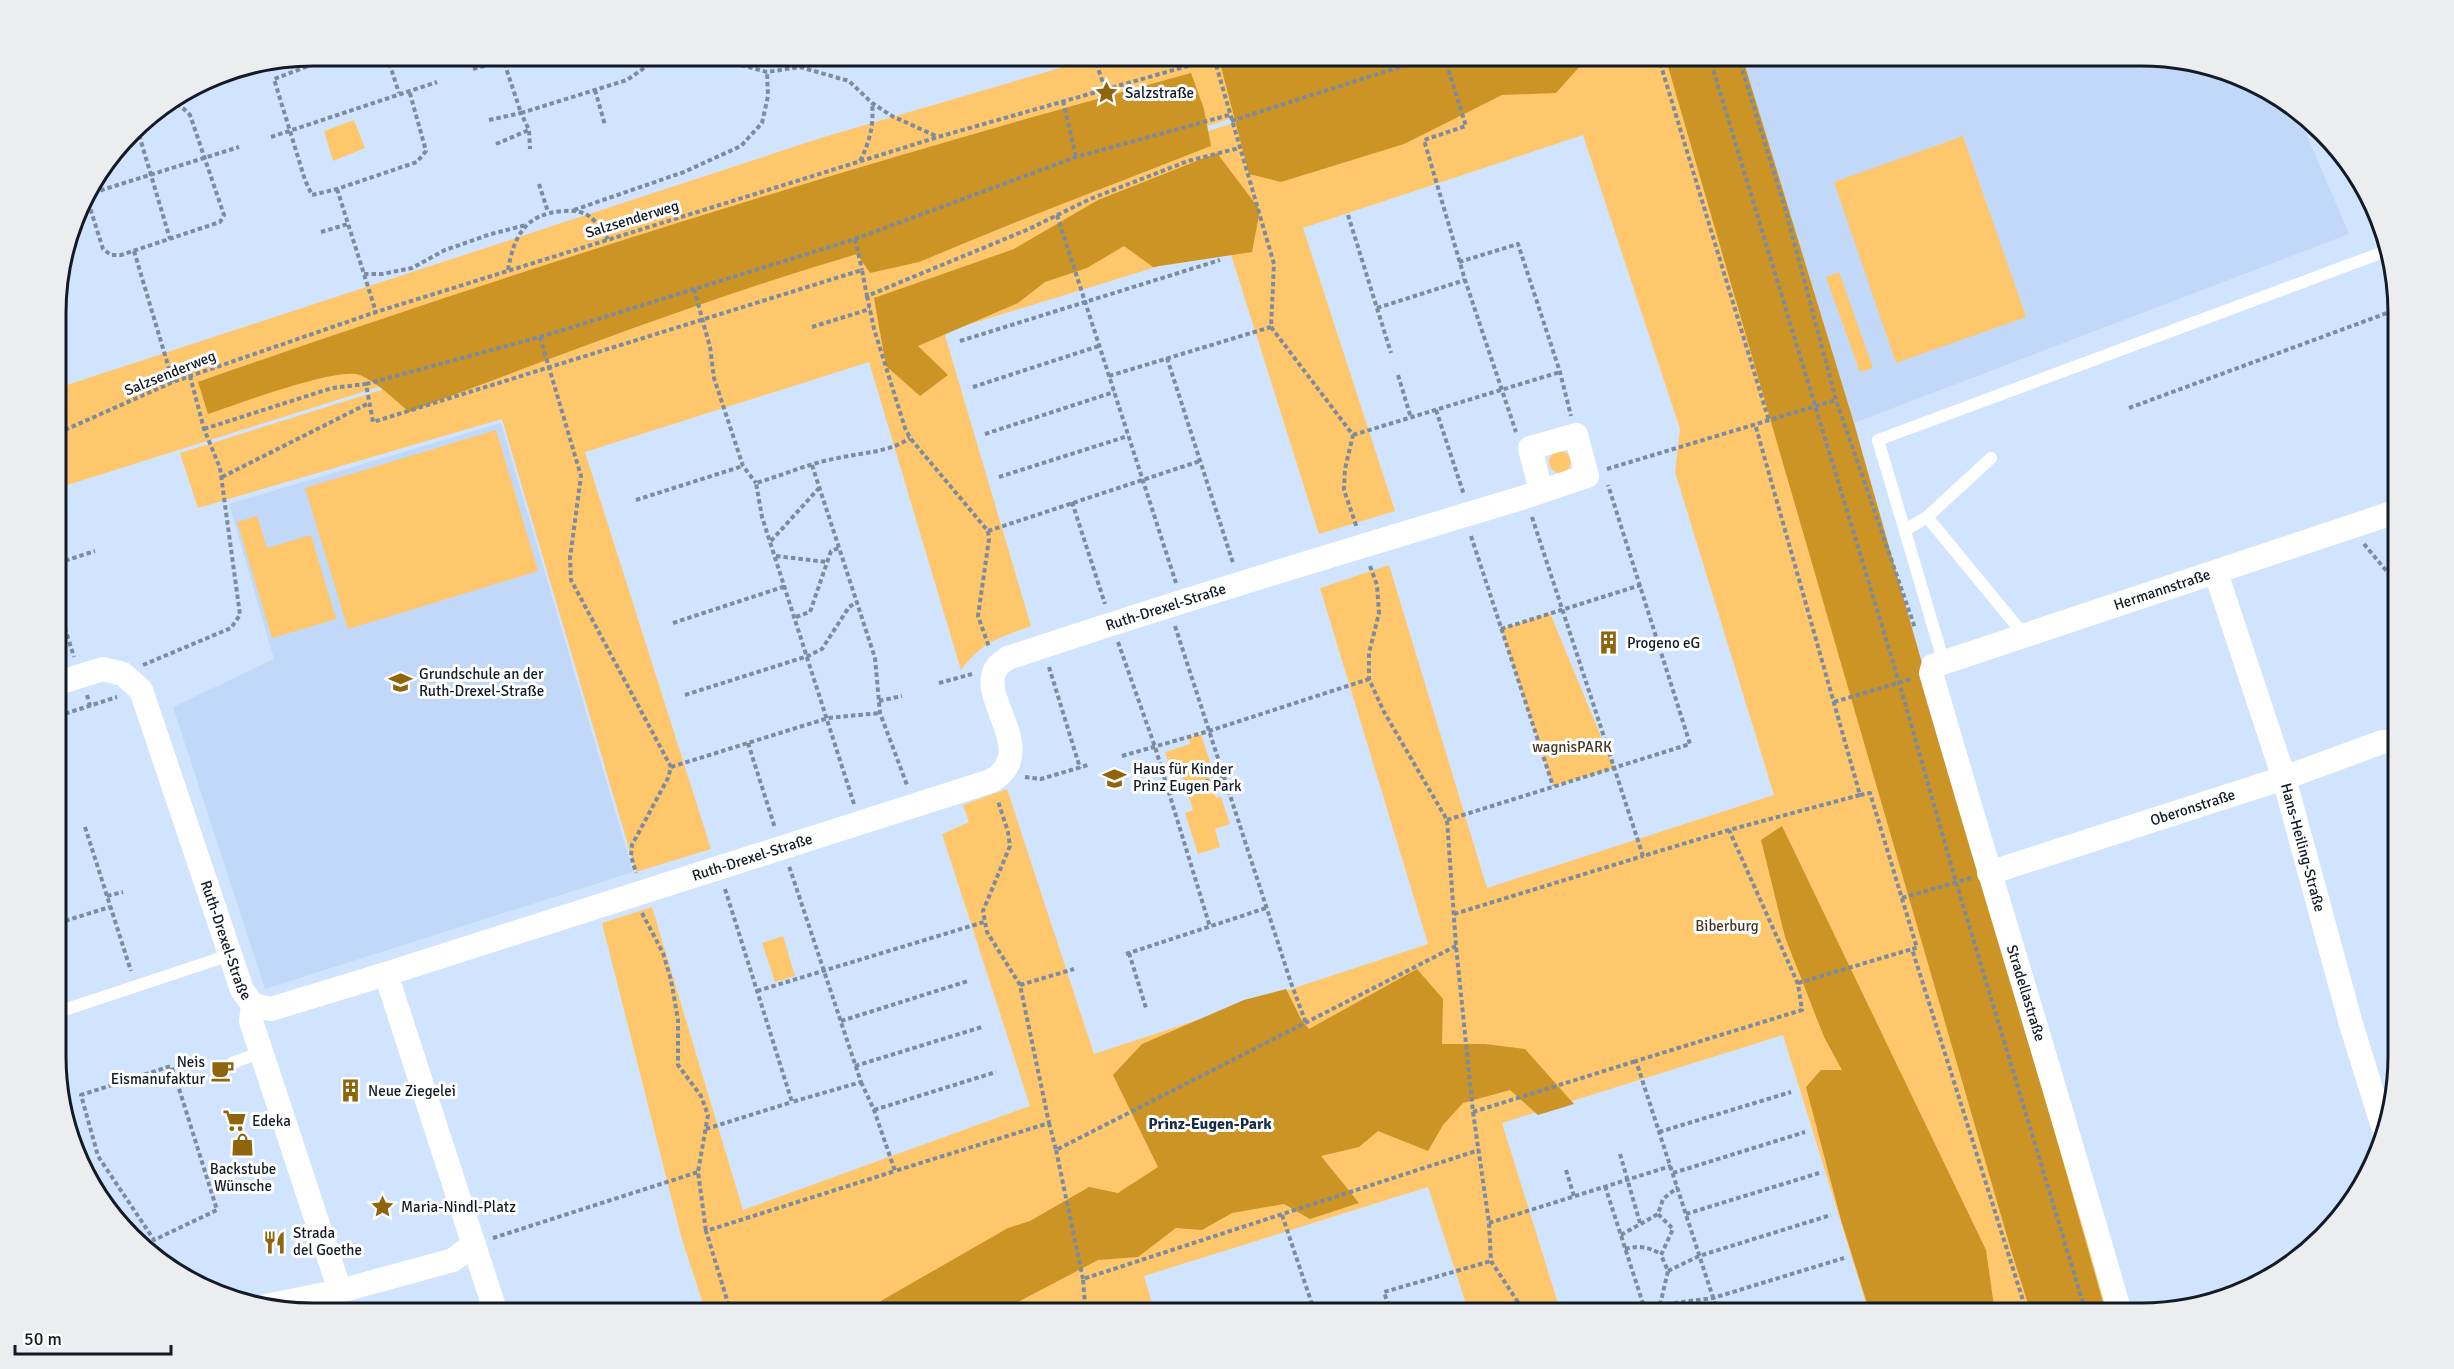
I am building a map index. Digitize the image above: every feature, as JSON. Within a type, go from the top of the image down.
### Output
[{"type":"street","points":[[1533,494],[1530,448],[1576,435],[1595,473]]},
{"type":"street","name":"Ruth-Drexel-Straße","points":[[996,667],[1008,658],[1042,646],[1595,473]]},
{"type":"street","name":"Hermannstraße","points":[[1936,667],[2388,514]]},
{"type":"street","name":"Hans-Heiling-Straße","points":[[2216,573],[2284,778],[2351,1024],[2380,1118]]},
{"type":"street","points":[[996,667],[992,682],[1011,748],[1010,762],[996,778]]},
{"type":"street","name":"Stradellastraße","points":[[1936,667],[1989,873],[2061,1105],[2117,1303]]},
{"type":"street","points":[[69,679],[103,669],[123,674]]},
{"type":"street","name":"Ruth-Drexel-Straße","points":[[123,674],[141,690],[242,990],[253,1005],[271,1009],[783,849],[996,778]]},
{"type":"street","name":"Oberonstraße","points":[[1989,873],[2284,778],[2382,742],[2388,742]]},
{"type":"street","points":[[386,974],[493,1303]]},
{"type":"street","points":[[253,1005],[251,1021],[340,1291]]},
{"type":"street","points":[[288,1301],[340,1291],[453,1260],[474,1244]]},
{"type":"lane","points":[[1936,667],[1905,530],[1878,440],[2381,253]]},
{"type":"lane","points":[[1905,530],[1927,517],[1991,458]]},
{"type":"lane","points":[[1927,517],[2025,636]]},
{"type":"lane","points":[[66,1009],[230,955]]},
{"type":"lane","points":[[232,1063],[262,1052]]},
{"type":"path","points":[[307,66],[274,79],[305,180],[312,195],[417,162],[426,151],[409,90]]},
{"type":"path","points":[[392,66],[399,93]]},
{"type":"path","points":[[473,69],[481,66]]},
{"type":"path","points":[[506,66],[529,130],[530,148]]},
{"type":"path","points":[[489,120],[521,113],[627,80],[647,66]]},
{"type":"path","points":[[748,66],[767,72],[800,67],[849,81],[872,103],[892,116],[938,137]]},
{"type":"path","points":[[1097,66],[1105,89]]},
{"type":"path","name":"Salzsenderweg","points":[[66,429],[173,382],[376,312],[938,137],[1186,66]]},
{"type":"path","points":[[1216,66],[1274,264],[1271,327],[1353,435]]},
{"type":"path","points":[[1231,122],[1403,66]]},
{"type":"path","points":[[1447,66],[1466,126],[1424,140],[1459,262],[1501,390],[1518,437],[1530,448]]},
{"type":"path","points":[[1661,66],[1769,421]]},
{"type":"path","points":[[1712,66],[1899,682],[1956,882],[2083,1303]]},
{"type":"path","points":[[1741,66],[1785,208],[1836,400],[1857,453],[1910,618],[1936,667],[1899,682],[1834,702]]},
{"type":"path","points":[[364,274],[382,274],[412,268],[445,250],[526,225],[548,212],[574,210],[684,172],[741,146],[762,123],[768,96],[767,72]]},
{"type":"path","points":[[271,137],[437,82]]},
{"type":"path","points":[[595,90],[606,125]]},
{"type":"path","points":[[1063,101],[1076,157]]},
{"type":"path","points":[[860,161],[870,140],[874,120],[872,103]]},
{"type":"path","points":[[90,209],[103,249],[111,255],[121,255],[220,222],[224,215],[190,115],[180,106]]},
{"type":"path","points":[[204,429],[332,388],[366,384],[540,337],[855,239],[1076,157],[1229,115]]},
{"type":"path","points":[[496,144],[529,130]]},
{"type":"path","points":[[139,137],[170,239]]},
{"type":"path","points":[[99,191],[239,147]]},
{"type":"path","points":[[867,296],[1029,230],[1090,199],[1188,161],[1239,148]]},
{"type":"path","points":[[539,184],[548,212]]},
{"type":"path","points":[[337,189],[376,312]]},
{"type":"path","points":[[574,210],[590,216],[609,239]]},
{"type":"path","points":[[1057,215],[1143,480],[1209,731],[1306,1023]]},
{"type":"path","points":[[1348,215],[1391,353]]},
{"type":"path","points":[[321,232],[348,224]]},
{"type":"path","points":[[508,270],[512,245],[526,225]]},
{"type":"path","points":[[855,239],[870,309],[905,428],[910,438],[988,531],[989,539],[978,616],[996,667],[939,683]]},
{"type":"path","points":[[1459,262],[1518,244],[1560,372],[1576,435]]},
{"type":"path","points":[[134,251],[173,382]]},
{"type":"path","points":[[960,341],[1220,260]]},
{"type":"path","points":[[366,384],[373,422],[701,318],[862,270]]},
{"type":"path","points":[[1377,308],[1465,280]]},
{"type":"path","points":[[694,289],[710,347],[714,378],[743,466],[756,483],[762,517],[796,616],[860,824]]},
{"type":"path","points":[[812,327],[870,309]]},
{"type":"path","points":[[2129,408],[2388,313]]},
{"type":"path","points":[[1109,376],[1271,327]]},
{"type":"path","points":[[540,337],[581,476],[570,558],[571,580],[671,768],[631,848],[642,892],[643,918],[663,953],[671,980],[678,1020],[678,1065],[701,1096],[708,1114],[698,1172],[706,1230],[728,1303]]},
{"type":"path","points":[[972,387],[1099,346]]},
{"type":"path","points":[[1167,358],[1240,584]]},
{"type":"path","points":[[1353,435],[1560,372]]},
{"type":"path","points":[[1398,375],[1411,418]]},
{"type":"path","points":[[123,674],[231,628],[240,615],[222,477],[204,429],[190,376]]},
{"type":"path","points":[[985,434],[1114,392]]},
{"type":"path","points":[[1447,820],[1690,744],[1641,585],[1595,473],[1836,400]]},
{"type":"path","points":[[222,477],[369,403]]},
{"type":"path","points":[[1436,410],[1501,628],[1553,786]]},
{"type":"path","points":[[1755,424],[1860,795]]},
{"type":"path","points":[[1353,435],[1345,470],[1344,490],[1377,585],[1379,613],[1369,653],[1369,679],[1384,712],[1447,820],[1456,946],[1473,1112],[1489,1222],[1491,1261],[1518,1303]]},
{"type":"path","points":[[999,477],[1128,436]]},
{"type":"path","points":[[756,483],[837,458],[882,451],[910,438]]},
{"type":"path","points":[[988,531],[1200,461]]},
{"type":"path","points":[[812,465],[875,658],[880,712],[915,806]]},
{"type":"path","points":[[636,500],[743,466]]},
{"type":"path","points":[[771,541],[819,488]]},
{"type":"path","points":[[1533,494],[1562,609],[1643,856]]},
{"type":"path","points":[[1072,502],[1155,747],[1210,927]]},
{"type":"path","points":[[2350,527],[2388,573]]},
{"type":"path","points":[[796,616],[810,612],[831,551],[839,548]]},
{"type":"path","points":[[66,560],[96,551]]},
{"type":"path","points":[[776,556],[827,562]]},
{"type":"path","points":[[1501,628],[1641,585]]},
{"type":"path","points":[[673,623],[786,586]]},
{"type":"path","points":[[685,695],[808,656],[822,649],[849,607],[857,602]]},
{"type":"path","points":[[1042,646],[1080,768]]},
{"type":"path","points":[[66,659],[69,679]]},
{"type":"path","points":[[1122,756],[1209,731],[1369,679]]},
{"type":"path","points":[[66,713],[141,690]]},
{"type":"path","points":[[879,701],[902,696]]},
{"type":"path","points":[[671,768],[828,717],[880,712]]},
{"type":"path","points":[[748,743],[855,1066],[874,1110],[895,1171]]},
{"type":"path","points":[[1085,1303],[1083,1279],[1020,985],[995,946],[984,922],[983,911],[1010,846],[996,778],[1041,778],[1088,765]]},
{"type":"path","points":[[1169,793],[1224,776]]},
{"type":"path","points":[[1454,914],[1729,830],[1870,793],[1917,948],[1798,984]]},
{"type":"path","points":[[85,827],[136,986]]},
{"type":"path","points":[[1473,1112],[1802,1010],[1798,984],[1729,830]]},
{"type":"path","points":[[718,868],[792,1102]]},
{"type":"path","points":[[1902,898],[1989,873]]},
{"type":"path","points":[[107,896],[123,891]]},
{"type":"path","points":[[66,921],[110,907]]},
{"type":"path","points":[[1146,1008],[1127,953],[1266,908]]},
{"type":"path","points":[[757,992],[984,922]]},
{"type":"path","points":[[1056,1150],[1456,946]]},
{"type":"path","points":[[1912,949],[2024,1303]]},
{"type":"path","points":[[1020,985],[1074,969]]},
{"type":"path","points":[[841,1021],[968,981]]},
{"type":"path","points":[[855,1066],[982,1027]]},
{"type":"path","points":[[1636,1061],[1715,1303]]},
{"type":"path","points":[[171,1066],[176,1080],[217,1210],[153,1240],[98,1156],[81,1095],[171,1066]]},
{"type":"path","points":[[874,1110],[996,1072]]},
{"type":"path","points":[[176,1080],[184,1077]]},
{"type":"path","points":[[706,1129],[861,1082]]},
{"type":"path","points":[[1659,1132],[1791,1092]]},
{"type":"path","points":[[706,1230],[1049,1123]]},
{"type":"path","points":[[1673,1173],[1805,1132]]},
{"type":"path","points":[[1083,1279],[1479,1150]]},
{"type":"path","points":[[1620,1154],[1640,1223]]},
{"type":"path","points":[[1489,1222],[1671,1166]]},
{"type":"path","points":[[1566,1170],[1574,1196]]},
{"type":"path","points":[[474,1244],[698,1172]]},
{"type":"path","points":[[1686,1214],[1819,1173]]},
{"type":"path","points":[[1605,1186],[1643,1303]]},
{"type":"path","points":[[1621,1235],[1658,1214],[1663,1199],[1678,1187]]},
{"type":"path","points":[[1658,1214],[1673,1228],[1661,1255]]},
{"type":"path","points":[[1282,1215],[1312,1303]]},
{"type":"path","points":[[1668,1271],[1699,1256],[1831,1215]]},
{"type":"path","points":[[1625,1249],[1638,1245],[1648,1247],[1661,1255],[1668,1271],[1660,1303]]},
{"type":"path","points":[[1675,1303],[1713,1298],[1844,1258]]},
{"type":"path","points":[[1388,1303],[1384,1292],[1491,1261]]},
{"type":"shaded area","points":[[1221,66],[1580,66],[1556,93],[1502,95],[1404,144],[1281,182],[1249,174]]},
{"type":"shaded area","points":[[1668,66],[1745,66],[1854,423],[2103,1303],[2028,1303]]},
{"type":"shaded area","points":[[1745,66],[2141,66],[2173,68],[2205,74],[2235,85],[2264,99],[2303,126],[2349,234],[1854,423]]},
{"type":"shaded area","points":[[1191,73],[1204,109],[1211,146],[919,262],[870,273],[857,254],[687,309],[409,412],[373,382],[360,375],[348,374],[309,381],[208,414],[198,382],[321,339],[816,180]]},
{"type":"shaded area","points":[[1217,153],[1260,210],[1252,252],[1153,267],[1124,246],[1087,268],[1045,282],[1018,303],[918,346],[948,375],[920,396],[886,366],[874,298],[1014,249],[1098,200]]},
{"type":"shaded area","name":"Grundschule an der Ruth-Drexel-Straße","points":[[501,423],[633,872],[265,989],[173,707],[274,659],[229,504]]},
{"type":"shaded area","points":[[1782,826],[1986,1250],[1994,1303],[1867,1303],[1841,1220],[1806,1087],[1821,1070],[1842,1070],[1824,1037],[1785,937],[1761,840]]},
{"type":"shaded area","points":[[1417,969],[1443,999],[1442,1044],[1485,1044],[1525,1049],[1574,1104],[1538,1115],[1510,1090],[1463,1103],[1443,1125],[1428,1151],[1378,1131],[1359,1147],[1321,1156],[1359,1203],[1310,1219],[1284,1204],[1232,1213],[1202,1230],[1176,1228],[1138,1257],[1098,1260],[1016,1303],[877,1303],[1008,1228],[1030,1221],[1089,1187],[1118,1193],[1158,1167],[1113,1075],[1142,1044],[1244,1000],[1286,989],[1301,1019],[1309,1029]]},
{"type":"green space","points":[[1067,66],[1397,66],[66,485],[66,385],[824,137]]},
{"type":"green space","name":"Biberburg","points":[[1421,66],[1723,66],[2025,1020],[2104,1303],[1866,1303],[1783,1035],[1502,1123],[1558,1303],[1466,1303],[1428,1187],[1144,1276],[1152,1303],[703,1303],[681,1236],[602,923],[652,907],[743,1210],[1030,1106],[942,834],[969,822],[963,805],[1007,789],[1094,1054],[1428,944],[1320,588],[1389,565],[1487,888],[1774,795],[1675,472],[1680,429],[1583,135],[1303,228],[1395,511],[1319,534],[1228,245],[944,332],[1031,626],[984,646],[961,670],[869,362],[585,452],[711,849],[636,872],[502,419],[198,508],[180,453],[572,330],[760,276],[1264,113]]},
{"type":"green space","points":[[354,120],[365,148],[333,161],[324,131]]},
{"type":"green space","points":[[1963,136],[2026,317],[1896,363],[1834,182]]},
{"type":"green space","points":[[1839,272],[1873,368],[1860,372],[1826,277]]},
{"type":"green space","points":[[496,430],[538,571],[348,629],[305,488]]},
{"type":"green space","points":[[1556,451],[1564,451],[1571,458],[1571,466],[1564,473],[1556,473],[1549,466],[1549,458]]},
{"type":"green space","points":[[257,516],[267,548],[311,535],[336,619],[272,638],[237,522]]},
{"type":"green space","name":"wagnisPARK","points":[[1550,613],[1614,768],[1553,786],[1501,629]]},
{"type":"green space","points":[[1201,734],[1214,774],[1208,776],[1216,798],[1221,797],[1230,824],[1215,829],[1220,847],[1198,854],[1185,813],[1193,810],[1182,775],[1173,778],[1165,752],[1190,744],[1189,738]]},
{"type":"green space","points":[[783,936],[795,976],[775,982],[762,943]]},
{"type":"place","name":"Salzstraße","points":[[1107,93]]},
{"type":"place","name":"Progeno eG","points":[[1609,643]]},
{"type":"place","name":"Grundschule an der Ruth-Drexel-Straße","points":[[401,683]]},
{"type":"place","name":"Haus für Kinder Prinz Eugen Park","points":[[1115,778]]},
{"type":"place","name":"Neis Eismanufaktur","points":[[223,1071]]},
{"type":"place","name":"Neue Ziegelei","points":[[350,1091]]},
{"type":"place","name":"Edeka","points":[[234,1121]]},
{"type":"place","name":"Backstube Wünsche","points":[[243,1145]]},
{"type":"place","name":"Maria-Nindl-Platz","points":[[383,1207]]},
{"type":"place","name":"Strada del Goethe","points":[[275,1242]]},
{"type":"district","name":"Prinz-Eugen-Park","points":[[1210,1124]]}]
